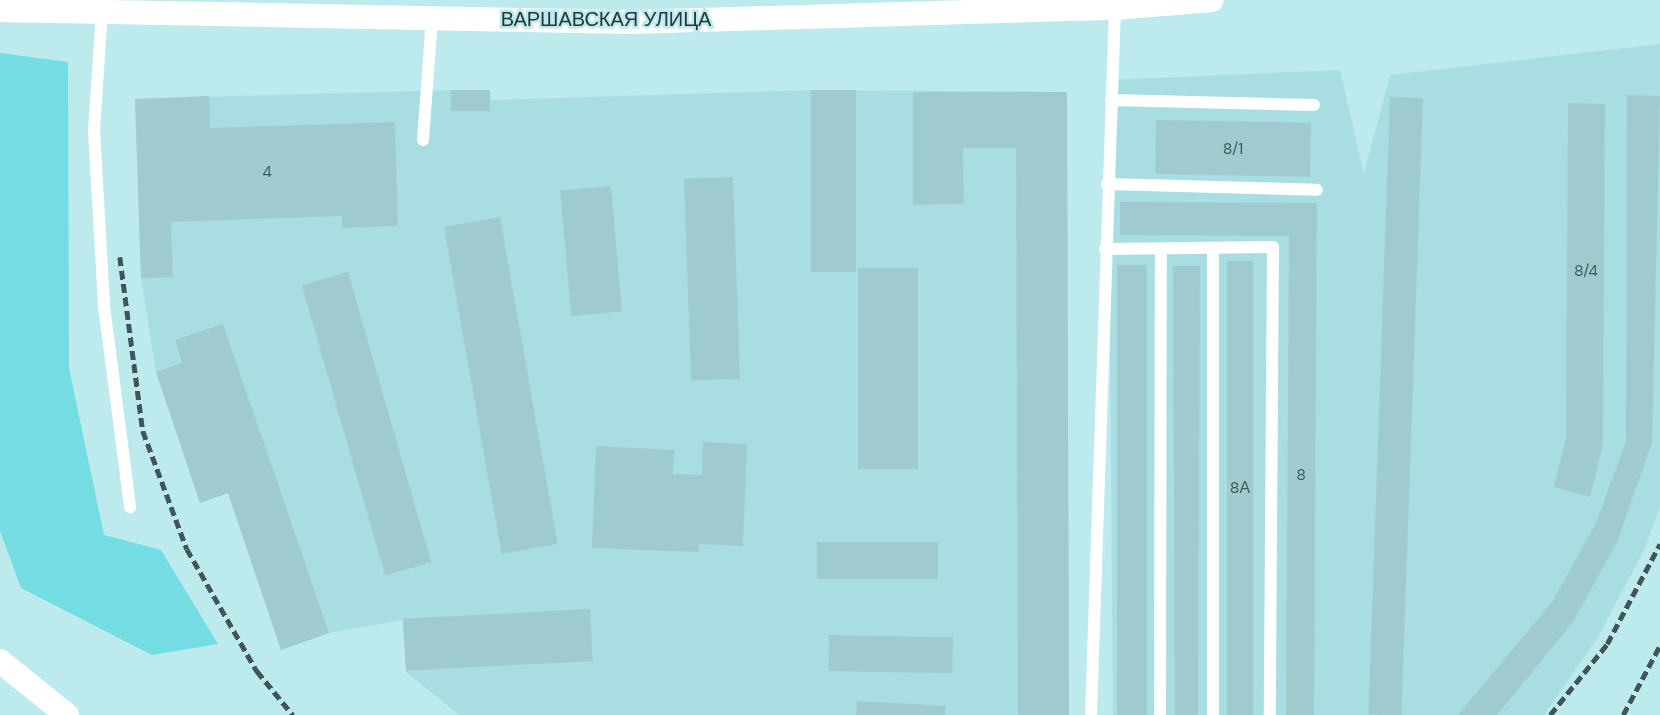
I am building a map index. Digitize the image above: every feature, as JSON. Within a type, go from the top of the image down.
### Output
[{"type":"street","name":"ВАРШАВСКАЯ УЛИЦА","points":[[0,10],[99,5],[632,22],[811,9],[1115,8],[1212,0]]},
{"type":"street","points":[[0,661],[67,715]]},
{"type":"lane","points":[[99,5],[94,131],[104,306],[130,507]]},
{"type":"lane","points":[[1090,715],[1115,8]]},
{"type":"lane","points":[[423,140],[432,17]]},
{"type":"lane","points":[[1111,100],[1314,105]]},
{"type":"lane","points":[[1107,184],[1317,190]]},
{"type":"lane","points":[[1105,249],[1273,247],[1270,715]]},
{"type":"lane","points":[[1213,248],[1213,715]]},
{"type":"lane","points":[[1160,715],[1161,249]]},
{"type":"shaded area","points":[[1660,44],[1660,507],[1644,550],[1597,639],[1544,715],[1113,715],[1108,80],[1340,70],[1364,174],[1390,75]]},
{"type":"shaded area","points":[[0,53],[68,62],[69,368],[104,535],[161,550],[218,644],[152,655],[21,588],[0,531]]},
{"type":"shaded area","points":[[490,90],[491,100],[811,90],[1067,92],[1069,715],[459,715],[406,672],[402,620],[329,633],[281,650],[228,493],[200,503],[156,372],[141,278],[135,99]]},
{"type":"building","points":[[451,90],[490,90],[490,111],[451,111]]},
{"type":"building","points":[[811,90],[856,90],[856,272],[811,272]]},
{"type":"building","points":[[913,92],[1067,92],[1069,715],[1018,715],[1016,148],[963,148],[964,204],[913,205]]},
{"type":"building","points":[[1627,95],[1660,96],[1652,442],[1618,540],[1573,622],[1497,715],[1458,715],[1552,602],[1596,523],[1626,441]]},
{"type":"building","points":[[209,96],[210,128],[395,122],[398,226],[342,228],[342,216],[171,222],[173,277],[141,278],[135,99]]},
{"type":"building","points":[[1390,97],[1423,98],[1401,715],[1368,715]]},
{"type":"building","points":[[1568,103],[1605,104],[1603,444],[1590,497],[1554,487],[1566,438]]},
{"type":"building","points":[[1156,120],[1311,123],[1310,177],[1155,174]]},
{"type":"building","points":[[733,177],[740,379],[691,381],[684,179]]},
{"type":"building","points":[[611,186],[622,312],[571,316],[560,190]]},
{"type":"building","points":[[1120,202],[1317,203],[1314,715],[1286,715],[1289,236],[1120,235]]},
{"type":"building","points":[[500,217],[558,544],[502,554],[444,227]]},
{"type":"building","points":[[1227,261],[1253,261],[1253,715],[1227,715]]},
{"type":"building","points":[[1117,265],[1147,265],[1147,715],[1117,715]]},
{"type":"building","points":[[1173,266],[1200,266],[1198,715],[1175,715]]},
{"type":"building","points":[[858,268],[918,268],[918,469],[858,469]]},
{"type":"building","points":[[348,272],[431,562],[385,576],[302,285]]},
{"type":"building","points":[[223,324],[329,633],[281,650],[228,493],[200,503],[156,372],[182,363],[175,340]]},
{"type":"building","points":[[703,442],[747,444],[743,546],[699,544],[699,552],[592,548],[596,446],[674,450],[673,474],[702,475]]},
{"type":"building","points":[[817,542],[938,542],[938,579],[817,579]]},
{"type":"building","points":[[590,609],[593,661],[406,671],[403,619]]},
{"type":"building","points":[[829,635],[953,637],[952,673],[828,671]]},
{"type":"building","points":[[857,701],[946,706],[945,715],[856,715]]},
{"type":"railway","points":[[120,257],[143,431],[187,549],[257,671],[293,715]]},
{"type":"railway","points":[[1550,715],[1607,644],[1660,544]]},
{"type":"railway","points":[[1623,715],[1660,645]]}]
